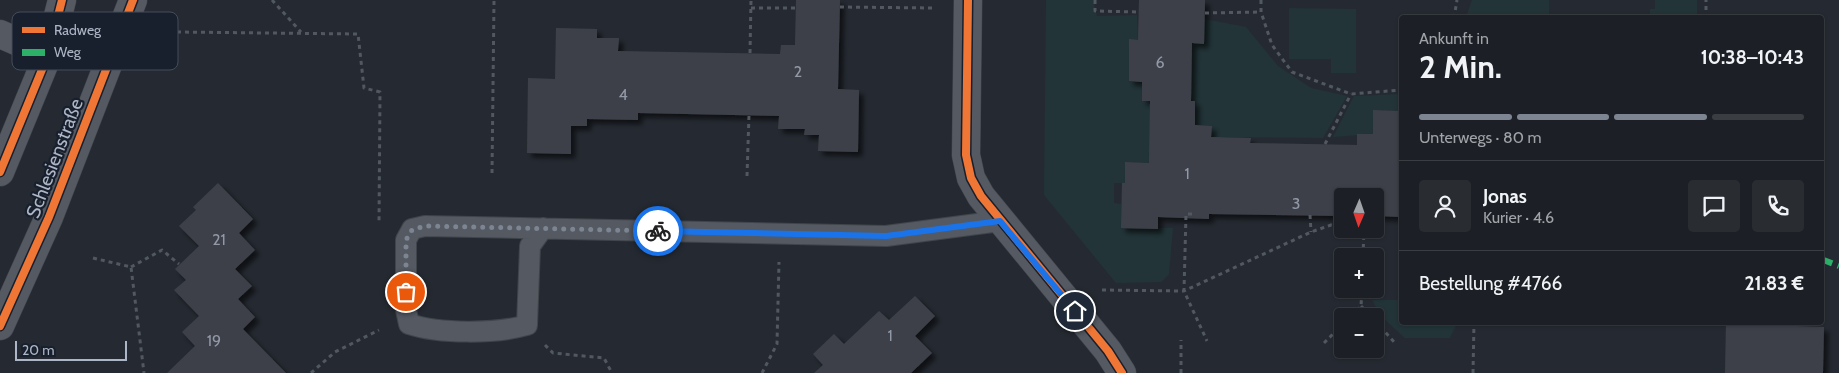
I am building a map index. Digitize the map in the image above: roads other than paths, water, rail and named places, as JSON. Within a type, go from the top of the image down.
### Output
[{"type":"street","name":"Schlesienstraße","points":[[127,12],[132,0]]},
{"type":"street","points":[[967,4],[966,155],[971,178],[1000,221],[1108,351],[1122,373]]},
{"type":"street","points":[[0,34],[12,39]]},
{"type":"street","points":[[0,172],[41,70]]},
{"type":"street","name":"Schlesienstraße","points":[[0,326],[49,217],[105,70]]},
{"type":"lane","points":[[543,228],[530,246],[527,325],[505,331],[424,329],[409,324],[406,310],[406,240],[412,230],[425,226],[543,228],[886,236],[1000,221]]}]
